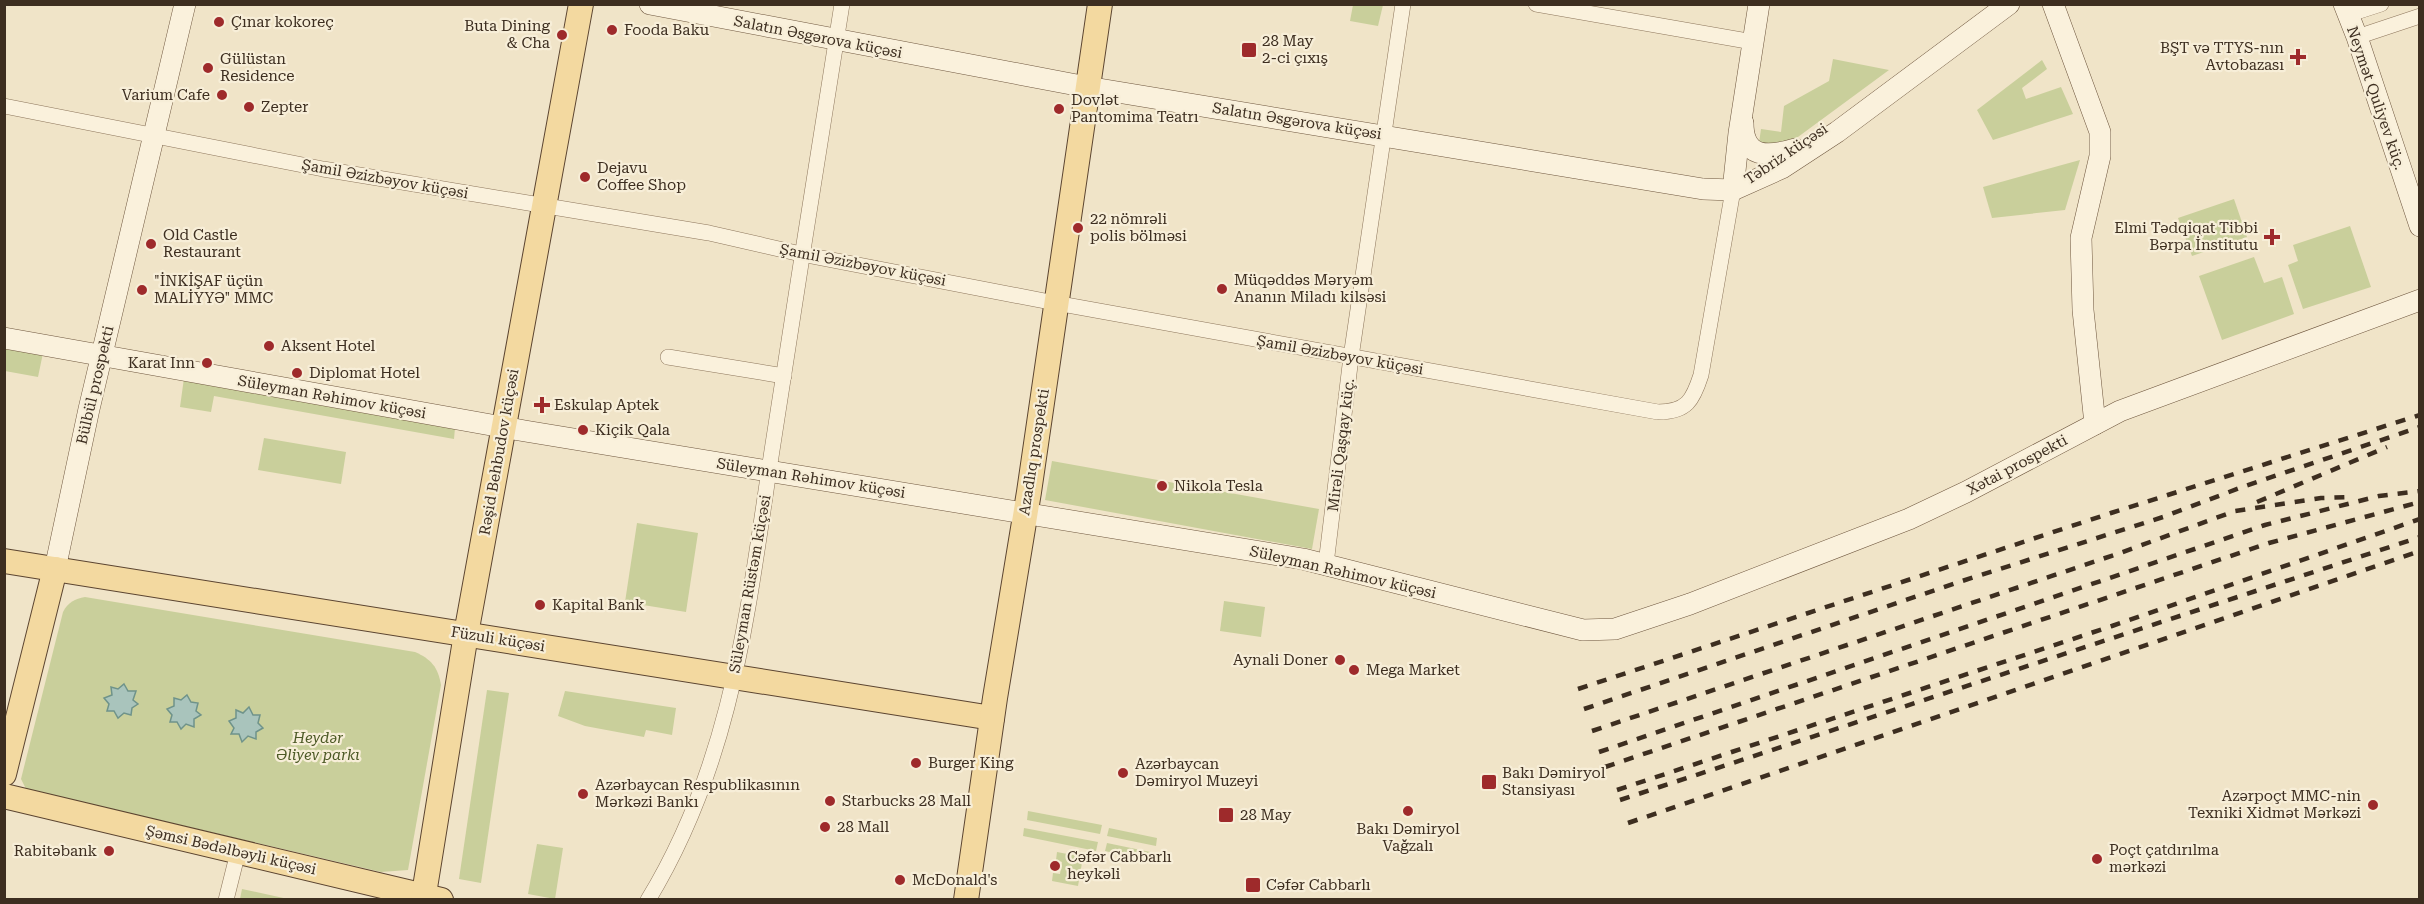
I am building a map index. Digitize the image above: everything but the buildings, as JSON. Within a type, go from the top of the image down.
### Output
[{"type":"main road","name":"Bülbül prospekti","points":[[6,770],[55,569],[101,357],[185,4]]},
{"type":"main road","name":"Rəşid Behbudov küçəsi","points":[[429,898],[466,634],[581,4]]},
{"type":"main road","name":"Salatın Əsgərova küçəsi","points":[[650,4],[1087,87],[1703,189],[1733,190]]},
{"type":"main road","name":"Azadlıq prospekti","points":[[966,900],[992,718],[1026,513],[1100,4]]},
{"type":"main road","points":[[1733,190],[1759,4]]},
{"type":"main road","name":"Təbriz küçəsi","points":[[1733,190],[1898,77],[1992,4]]},
{"type":"main road","name":"Təbriz küçəsi","points":[[1733,190],[1782,168],[1837,132],[2009,4]]},
{"type":"main road","points":[[2053,4],[2100,132],[2100,156],[2084,215],[2081,238],[2083,310],[2095,424]]},
{"type":"main road","name":"Neymət Quliyev küç.","points":[[2345,10],[2357,37],[2420,226]]},
{"type":"main road","points":[[1743,111],[1743,135],[1746,144],[1754,150],[1774,155],[1795,149]]},
{"type":"main road","name":"Xətai prospekti","points":[[1615,629],[1690,604],[1909,519],[2148,399],[2420,300]]},
{"type":"main road","name":"Süleyman Rəhimov küçəsi","points":[[4,339],[504,427],[1326,564],[1583,630],[1615,629]]},
{"type":"main road","name":"Füzuli küçəsi","points":[[4,561],[992,718]]},
{"type":"main road","name":"Şəmsi Bədəlbəyli küçəsi","points":[[12,798],[429,898]]},
{"type":"street","name":"Süleyman Rüstəm küçəsi","points":[[648,900],[676,848],[703,787],[716,752],[742,648],[801,254],[842,4]]},
{"type":"street","name":"Mirəli Qaşqay küç.","points":[[1326,564],[1351,357],[1403,4]]},
{"type":"street","points":[[1536,4],[1753,42]]},
{"type":"street","points":[[2345,10],[2381,4]]},
{"type":"street","points":[[2357,37],[2420,16]]},
{"type":"street","name":"Şamil Əzizbəyov küçəsi","points":[[4,106],[323,169],[710,233],[801,254],[1057,303],[1658,412],[1671,412],[1689,402],[1701,375],[1733,190]]},
{"type":"street","points":[[668,357],[784,376]]},
{"type":"street","points":[[226,900],[238,852]]},
{"type":"green space","points":[[1353,5],[1383,5],[1378,26],[1350,21]]},
{"type":"green space","points":[[1833,59],[1889,70],[1783,148],[1759,143],[1761,129],[1781,132],[1784,106],[1829,81]]},
{"type":"green space","points":[[2042,60],[2047,69],[2022,88],[2026,99],[2061,87],[2073,114],[1993,140],[1977,110]]},
{"type":"green space","points":[[2080,160],[2065,210],[1992,218],[1983,187]]},
{"type":"green space","points":[[2234,199],[2247,237],[2192,256],[2178,218]]},
{"type":"green space","points":[[2350,226],[2371,287],[2303,309],[2288,265],[2298,261],[2293,245]]},
{"type":"green space","points":[[2254,257],[2264,283],[2282,277],[2294,314],[2222,340],[2199,276]]},
{"type":"green space","points":[[4,346],[43,353],[38,377],[5,371]]},
{"type":"green space","points":[[184,378],[455,428],[454,439],[214,396],[211,412],[180,407]]},
{"type":"green space","points":[[264,438],[346,452],[341,484],[258,470]]},
{"type":"green space","points":[[1052,461],[1319,509],[1312,549],[1045,500]]},
{"type":"green space","points":[[637,523],[698,533],[686,612],[625,602]]},
{"type":"green space","name":"Heydər Əliyev parkı","points":[[85,597],[415,652],[429,661],[436,668],[441,685],[408,870],[381,872],[26,789],[21,779],[63,612],[72,602]]},
{"type":"green space","points":[[1224,601],[1265,607],[1261,637],[1220,631]]},
{"type":"green space","points":[[487,690],[509,693],[481,883],[459,879]]},
{"type":"green space","points":[[565,691],[676,708],[672,735],[646,730],[644,737],[585,726],[558,716]]},
{"type":"green space","points":[[1028,811],[1102,825],[1100,834],[1027,820]]},
{"type":"green space","points":[[1024,828],[1098,842],[1096,851],[1023,836]]},
{"type":"green space","points":[[1109,828],[1157,838],[1156,846],[1107,836]]},
{"type":"green space","points":[[1107,843],[1155,853],[1153,862],[1105,851]]},
{"type":"green space","points":[[537,844],[563,848],[555,899],[528,894]]},
{"type":"green space","points":[[1057,852],[1083,857],[1078,886],[1052,881],[1053,873],[1060,874],[1062,862],[1056,860]]},
{"type":"green space","points":[[242,889],[288,899],[240,899]]},
{"type":"water","points":[[124,684],[128,691],[136,691],[133,700],[138,704],[132,708],[131,715],[124,713],[118,718],[114,711],[107,711],[109,704],[104,698],[112,695],[111,687],[118,689]]},
{"type":"water","points":[[187,695],[191,702],[198,703],[196,711],[201,715],[194,719],[194,727],[186,724],[181,729],[177,722],[170,722],[172,715],[167,709],[174,706],[174,698],[181,700]]},
{"type":"water","points":[[249,707],[253,715],[260,715],[258,723],[263,728],[256,732],[256,739],[248,736],[242,742],[239,734],[231,734],[234,728],[229,721],[236,718],[236,710],[243,713]]},
{"type":"railway","points":[[1578,689],[2111,513],[2420,415]]},
{"type":"railway","points":[[1584,709],[1959,582],[2163,517],[2245,486],[2420,427]]},
{"type":"railway","points":[[2257,502],[2387,447]]},
{"type":"railway","points":[[1599,752],[2265,525],[2379,496],[2420,491]]},
{"type":"railway","points":[[1592,731],[2120,553],[2235,511],[2321,498],[2350,497]]},
{"type":"railway","points":[[1605,767],[2269,543],[2420,502]]},
{"type":"railway","points":[[1617,790],[2112,626],[2420,519]]},
{"type":"railway","points":[[1620,800],[2420,537]]},
{"type":"railway","points":[[1628,823],[2420,551]]},
{"type":"place","name":"Çınar kokoreç","points":[[219,22]]},
{"type":"place","name":"Fooda Baku","points":[[612,30]]},
{"type":"place","name":"Buta Dining & Cha","points":[[562,35]]},
{"type":"place","name":"28 May 2-ci çıxış","points":[[1249,50]]},
{"type":"place","name":"BŞT və TTYS-nın Avtobazası","points":[[2298,57]]},
{"type":"place","name":"Gülüstan Residence","points":[[208,68]]},
{"type":"place","name":"Varium Cafe","points":[[222,95]]},
{"type":"place","name":"Zepter","points":[[249,107]]},
{"type":"place","name":"Dovlət Pantomima Teatrı","points":[[1059,109]]},
{"type":"place","name":"Dejavu Coffee Shop","points":[[585,177]]},
{"type":"place","name":"22 nömrəli polis bölməsi","points":[[1078,228]]},
{"type":"place","name":"Elmi Tədqiqat Tibbi Bərpa İnstitutu","points":[[2272,237]]},
{"type":"place","name":"Old Castle Restaurant","points":[[151,244]]},
{"type":"place","name":"Müqəddəs Məryəm Ananın Miladı kilsəsi","points":[[1222,289]]},
{"type":"place","name":"\"İNKİŞAF üçün MALİYYƏ\" MMC","points":[[142,290]]},
{"type":"place","name":"Aksent Hotel","points":[[269,346]]},
{"type":"place","name":"Karat Inn","points":[[207,363]]},
{"type":"place","name":"Diplomat Hotel","points":[[297,373]]},
{"type":"place","name":"Eskulap Aptek","points":[[542,405]]},
{"type":"place","name":"Kiçik Qala","points":[[583,430]]},
{"type":"place","name":"Nikola Tesla","points":[[1162,486]]},
{"type":"place","name":"Kapital Bank","points":[[540,605]]},
{"type":"place","name":"Aynali Doner","points":[[1340,660]]},
{"type":"place","name":"Mega Market","points":[[1354,670]]},
{"type":"place","name":"Burger King","points":[[916,763]]},
{"type":"place","name":"Azərbaycan Dəmiryol Muzeyi","points":[[1123,773]]},
{"type":"place","name":"Bakı Dəmiryol Stansiyası","points":[[1489,782]]},
{"type":"place","name":"Azərbaycan Respublikasının Mərkəzi Bankı","points":[[583,794]]},
{"type":"place","name":"Starbucks 28 Mall","points":[[830,801]]},
{"type":"place","name":"Azərpoçt MMC-nin Texniki Xidmət Mərkəzi","points":[[2373,805]]},
{"type":"place","name":"Bakı Dəmiryol Vağzalı","points":[[1408,811]]},
{"type":"place","name":"28 May","points":[[1226,815]]},
{"type":"place","name":"28 Mall","points":[[825,827]]},
{"type":"place","name":"Rabitəbank","points":[[109,851]]},
{"type":"place","name":"Poçt çatdırılma mərkəzi","points":[[2097,859]]},
{"type":"place","name":"Cəfər Cabbarlı heykəli","points":[[1055,866]]},
{"type":"place","name":"McDonald's","points":[[900,880]]},
{"type":"place","name":"Cəfər Cabbarlı","points":[[1253,885]]}]
